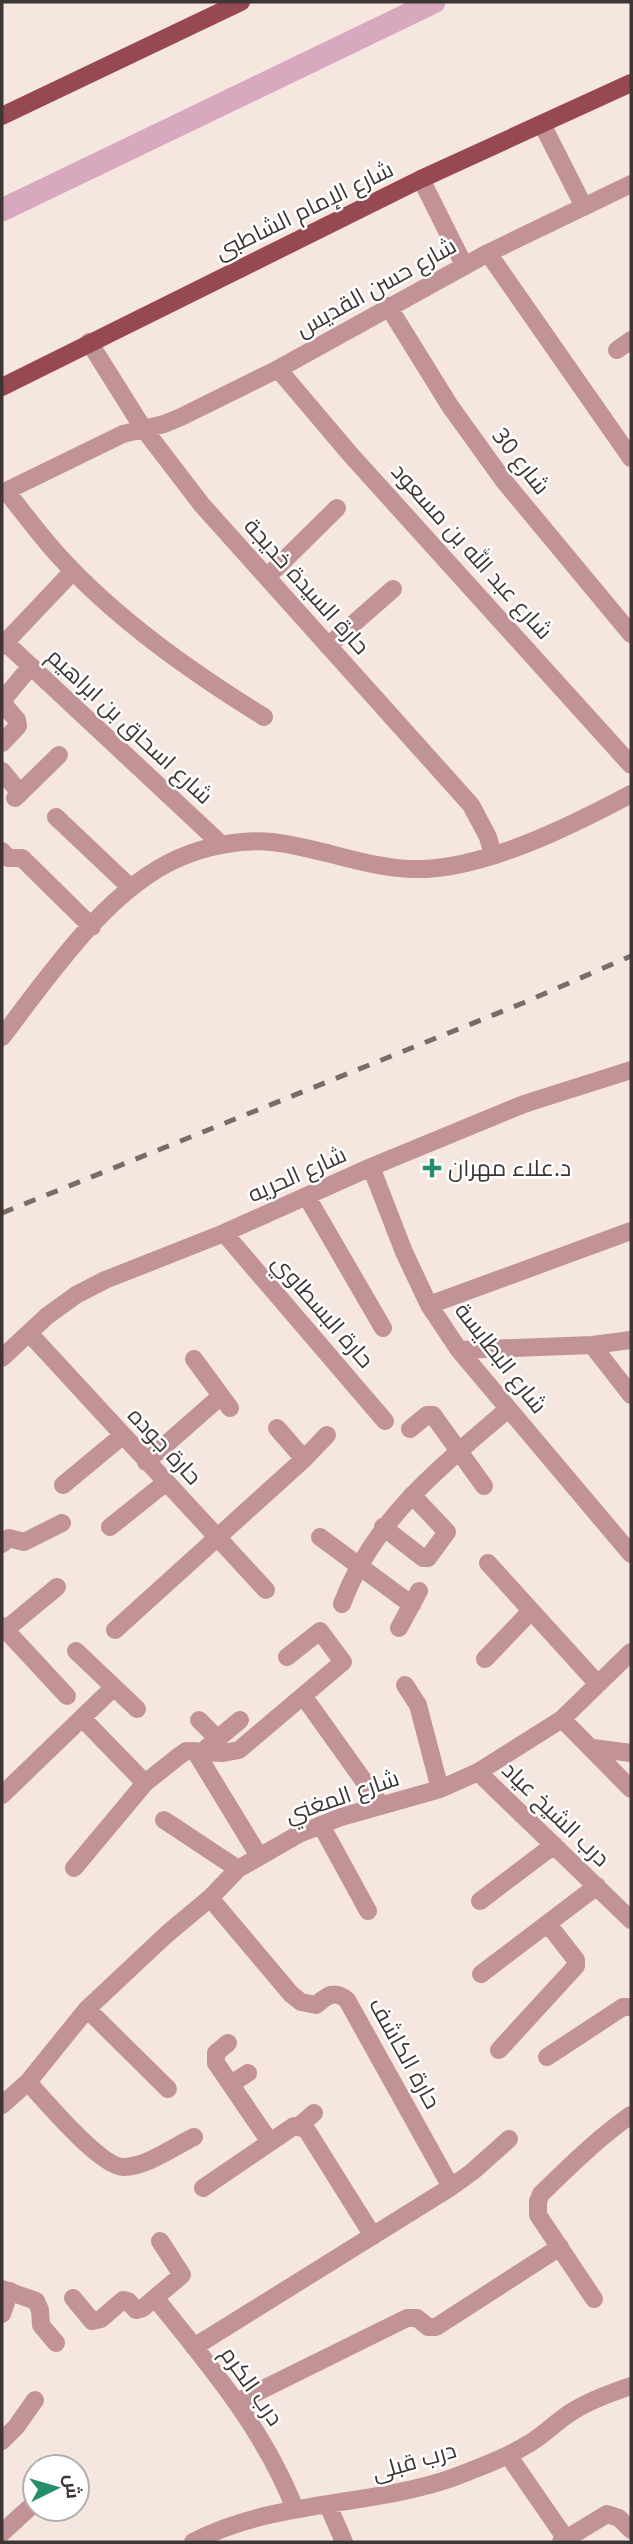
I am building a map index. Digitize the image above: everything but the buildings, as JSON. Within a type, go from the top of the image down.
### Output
[{"type":"main road","points":[[2,116],[241,2]]},
{"type":"main road","name":"شارع الإمام الشاطبى","points":[[2,387],[421,179],[631,83]]},
{"type":"street","points":[[542,124],[584,207]]},
{"type":"street","points":[[421,179],[464,265]]},
{"type":"street","name":"شارع حسن القديس","points":[[4,492],[109,440],[181,417],[278,369],[464,265],[631,184]]},
{"type":"street","points":[[488,253],[631,458]]},
{"type":"street","name":"شارع 30","points":[[388,306],[450,406],[504,481],[631,634]]},
{"type":"street","name":"حارة السيدة خديجة","points":[[89,342],[143,428],[202,505],[471,805],[485,828],[493,855]]},
{"type":"street","name":"شارع عبد الله بن مسعود","points":[[278,369],[350,454],[631,765]]},
{"type":"street","points":[[4,492],[73,571],[112,607],[220,690],[264,717]]},
{"type":"street","points":[[267,578],[337,508]]},
{"type":"street","points":[[4,644],[73,571]]},
{"type":"street","points":[[328,646],[393,589]]},
{"type":"street","name":"شارع اسحاق بن ابراهيم","points":[[4,644],[31,666],[222,845]]},
{"type":"street","points":[[2,743],[18,726],[17,720],[4,705],[6,696],[31,666]]},
{"type":"street","points":[[2,771],[18,795],[59,755]]},
{"type":"street","points":[[2,1037],[56,967],[92,927],[141,879],[179,858],[222,845],[271,842],[411,869],[453,867],[548,834],[631,794]]},
{"type":"street","points":[[56,817],[131,888]]},
{"type":"street","points":[[4,858],[22,858],[92,927]]},
{"type":"street","name":"شارع الحريه","points":[[2,1358],[47,1316],[95,1285],[224,1233],[371,1167],[524,1104],[631,1070]]},
{"type":"street","name":"شارع البطايسة","points":[[371,1167],[404,1252],[429,1305],[459,1350],[631,1555]]},
{"type":"street","points":[[307,1197],[383,1328]]},
{"type":"street","points":[[429,1305],[631,1231]]},
{"type":"street","name":"حارة البسطاوي","points":[[224,1233],[385,1420]]},
{"type":"street","name":"حارة جوده","points":[[29,1333],[266,1590]]},
{"type":"street","points":[[459,1350],[592,1345],[631,1340]]},
{"type":"street","points":[[592,1345],[631,1395]]},
{"type":"street","points":[[146,1462],[226,1402],[194,1359]]},
{"type":"street","points":[[342,1604],[357,1566],[383,1528],[412,1495],[508,1409]]},
{"type":"street","points":[[410,1429],[427,1415],[433,1415],[484,1486]]},
{"type":"street","points":[[277,1428],[304,1459]]},
{"type":"street","points":[[115,1630],[327,1435]]},
{"type":"street","points":[[63,1485],[122,1436]]},
{"type":"street","points":[[110,1527],[165,1483]]},
{"type":"street","points":[[383,1528],[423,1558],[428,1558],[447,1532],[412,1495]]},
{"type":"street","points":[[2,1544],[9,1538],[21,1543],[62,1523]]},
{"type":"street","points":[[320,1537],[357,1566],[416,1598],[399,1628]]},
{"type":"street","points":[[488,1563],[597,1683]]},
{"type":"street","points":[[57,1587],[4,1628],[67,1696]]},
{"type":"street","points":[[485,1659],[531,1611]]},
{"type":"street","points":[[74,1868],[145,1783],[186,1751],[239,1750],[343,1661],[320,1631],[287,1657]]},
{"type":"street","points":[[76,1651],[137,1709]]},
{"type":"street","name":"شارع المغني","points":[[2,2105],[28,2082],[87,2009],[167,1934],[211,1898],[238,1869],[321,1825],[440,1789],[478,1773],[562,1719],[631,1652]]},
{"type":"street","points":[[405,1685],[418,1705],[440,1789]]},
{"type":"street","points":[[2,1770],[8,1789],[114,1687]]},
{"type":"street","points":[[304,1697],[382,1805]]},
{"type":"street","points":[[82,1718],[145,1783]]},
{"type":"street","points":[[562,1719],[631,1789]]},
{"type":"street","points":[[199,1720],[218,1739]]},
{"type":"street","points":[[199,1751],[240,1720]]},
{"type":"street","points":[[593,1748],[631,1753]]},
{"type":"street","points":[[199,1751],[259,1856]]},
{"type":"street","name":"درب الشيخ عياد","points":[[478,1773],[631,1920]]},
{"type":"street","points":[[164,1820],[238,1869]]},
{"type":"street","points":[[321,1825],[368,1911]]},
{"type":"street","points":[[480,1900],[554,1845]]},
{"type":"street","points":[[481,1974],[597,1886]]},
{"type":"street","name":"حارة الكاشف","points":[[211,1898],[291,1994],[301,2002],[316,2005],[331,1993],[337,1993],[347,2000],[451,2187]]},
{"type":"street","points":[[499,2050],[576,1966],[576,1960],[548,1924]]},
{"type":"street","points":[[547,2057],[623,2007],[631,2007]]},
{"type":"street","points":[[87,2009],[169,2089]]},
{"type":"street","points":[[228,2043],[214,2057],[270,2142]]},
{"type":"street","points":[[231,2084],[248,2073]]},
{"type":"street","points":[[28,2082],[72,2129],[117,2167],[138,2165],[194,2137]]},
{"type":"street","points":[[299,2126],[314,2113]]},
{"type":"street","points":[[594,2299],[538,2215],[541,2194],[610,2130],[631,2115]]},
{"type":"street","points":[[203,2188],[293,2126],[299,2126],[306,2129],[373,2236]]},
{"type":"street","points":[[194,2347],[451,2187],[509,2139]]},
{"type":"street","points":[[73,2298],[92,2321],[101,2319],[123,2300],[138,2310],[156,2299],[182,2275],[160,2241]]},
{"type":"street","points":[[237,2402],[407,2318],[417,2318],[428,2327],[436,2327],[560,2247]]},
{"type":"street","points":[[2,2314],[6,2290],[36,2301],[40,2309],[41,2325],[56,2343]]},
{"type":"street","name":"درب الكرم","points":[[156,2299],[237,2402],[272,2456],[295,2509]]},
{"type":"street","name":"درب قبلى","points":[[194,2542],[206,2535],[295,2509],[424,2487],[508,2455],[530,2443],[570,2413],[599,2398],[631,2387]]},
{"type":"street","points":[[2,2441],[16,2427],[35,2400]]},
{"type":"street","points":[[508,2455],[563,2541],[607,2514],[619,2518],[631,2530]]},
{"type":"street","points":[[328,2505],[345,2542]]},
{"type":"street","points":[[2,2533],[21,2515]]},
{"type":"waterway","points":[[2,210],[434,2]]},
{"type":"railway","points":[[2,1213],[523,1003],[631,956]]},
{"type":"place","name":"د.علاء مهران","points":[[432,1168]]}]
